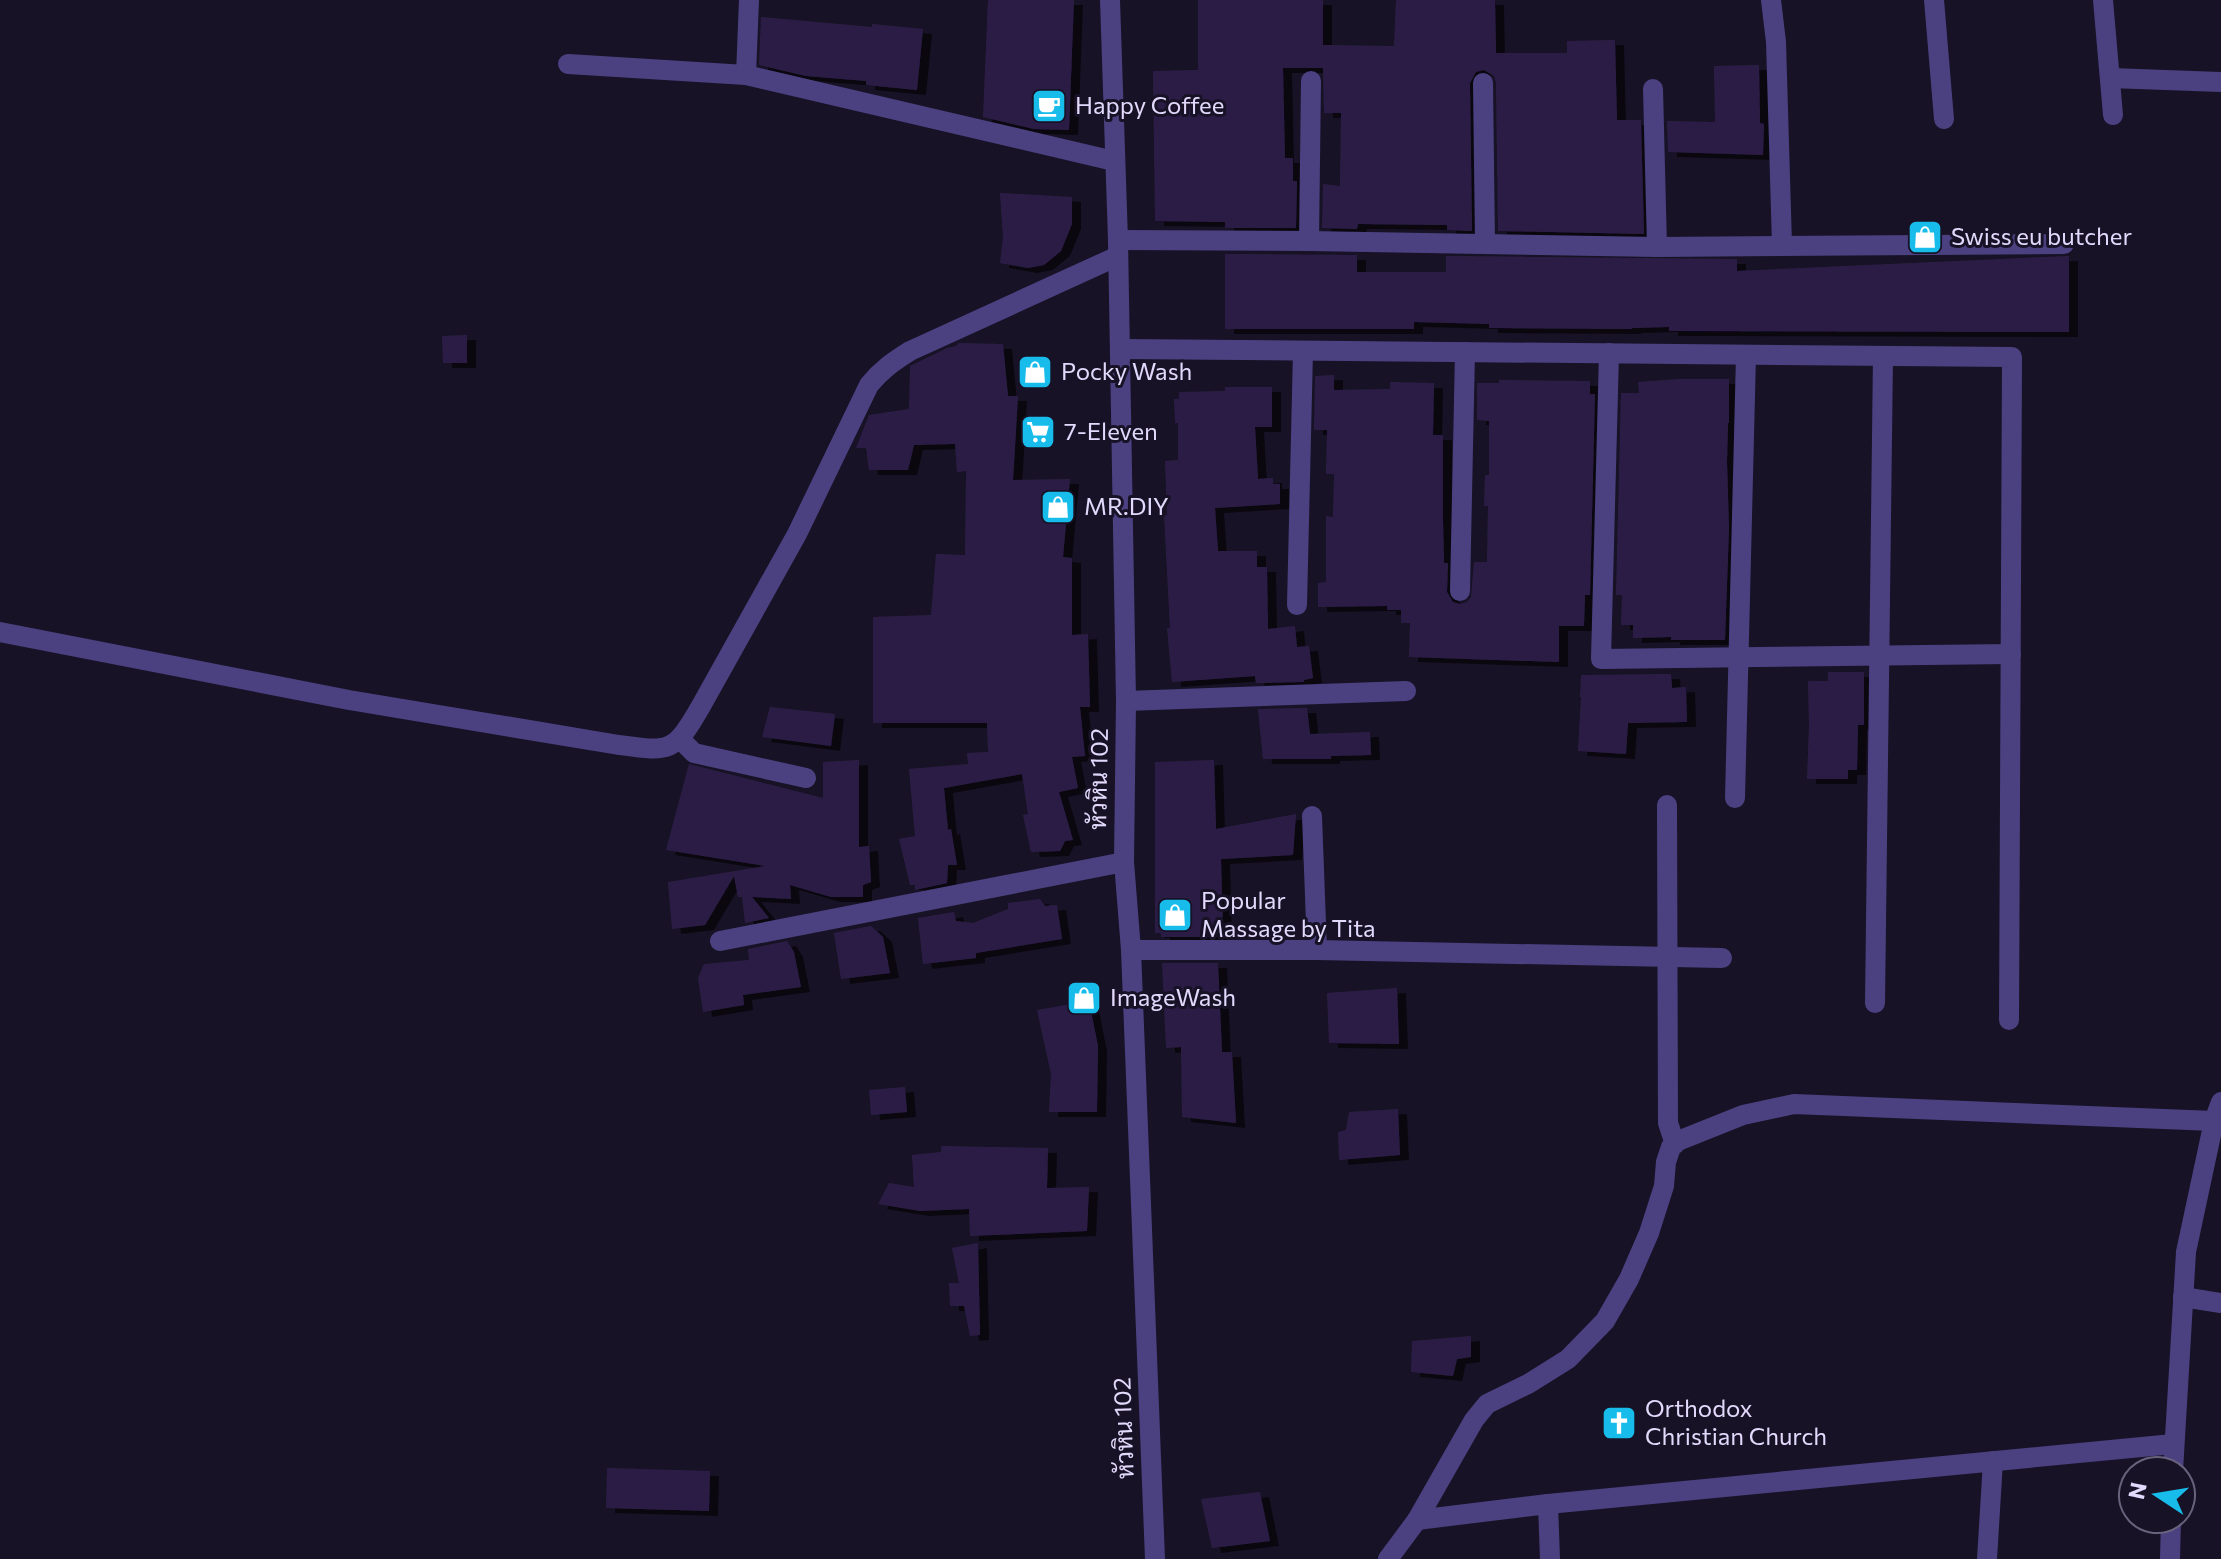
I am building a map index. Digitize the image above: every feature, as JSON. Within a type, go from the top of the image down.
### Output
[{"type":"street","points":[[746,75],[749,0]]},
{"type":"street","name":"หัวหิน 102","points":[[1110,0],[1126,701],[1124,862],[1131,950],[1155,1559]]},
{"type":"street","points":[[1771,0],[1776,42],[1782,245]]},
{"type":"street","points":[[1934,0],[1944,119]]},
{"type":"street","points":[[2103,0],[2113,115]]},
{"type":"street","points":[[568,64],[746,75],[1114,161]]},
{"type":"street","points":[[2110,78],[2221,82]]},
{"type":"street","points":[[1309,241],[1311,81]]},
{"type":"street","points":[[1483,83],[1485,244]]},
{"type":"street","points":[[1653,89],[1657,247]]},
{"type":"street","points":[[0,632],[349,700],[659,750],[669,747],[688,729],[797,534],[869,385],[879,374],[910,351],[1118,248],[1309,241],[1657,247],[2064,244]]},
{"type":"street","points":[[1120,349],[2012,357],[2009,1020]]},
{"type":"street","points":[[1297,605],[1303,351]]},
{"type":"street","points":[[1460,591],[1465,352]]},
{"type":"street","points":[[1609,353],[1601,659],[2011,654]]},
{"type":"street","points":[[1735,798],[1746,355]]},
{"type":"street","points":[[1875,1003],[1883,356]]},
{"type":"street","points":[[1126,701],[1406,691]]},
{"type":"street","points":[[680,739],[694,753],[806,778]]},
{"type":"street","points":[[1667,805],[1668,1123],[1675,1144]]},
{"type":"street","points":[[1312,816],[1317,950]]},
{"type":"street","points":[[720,941],[1124,862]]},
{"type":"street","points":[[1131,950],[1317,950],[1722,958]]},
{"type":"street","points":[[1388,1559],[1417,1520],[1474,1420],[1487,1404],[1528,1384],[1568,1359],[1605,1321],[1629,1279],[1649,1233],[1664,1186],[1671,1147],[1694,1134],[1743,1115],[1794,1104],[2218,1112],[2186,1252],[2173,1455]]},
{"type":"street","points":[[2183,1297],[2221,1303]]},
{"type":"street","points":[[1417,1520],[1548,1504],[2173,1444]]},
{"type":"street","points":[[1987,1559],[1993,1461]]},
{"type":"street","points":[[1548,1504],[1550,1559]]},
{"type":"street","points":[[2170,1559],[2171,1535]]},
{"type":"building","points":[[988,0],[1074,0],[1069,130],[1034,129],[983,117]]},
{"type":"building","points":[[1198,0],[1323,0],[1323,45],[1394,46],[1396,0],[1495,0],[1496,53],[1567,53],[1567,41],[1615,40],[1617,120],[1641,120],[1644,234],[1498,231],[1496,83],[1494,76],[1484,70],[1476,72],[1470,83],[1472,231],[1447,230],[1447,225],[1358,224],[1357,229],[1322,228],[1323,184],[1340,186],[1341,113],[1324,113],[1323,68],[1283,68],[1285,158],[1293,158],[1293,181],[1297,181],[1296,228],[1225,228],[1225,222],[1155,221],[1153,71],[1198,70]]},
{"type":"building","points":[[761,17],[923,29],[917,90],[866,85],[866,81],[806,76],[759,65]]},
{"type":"building","points":[[1759,65],[1763,155],[1668,152],[1667,121],[1715,122],[1714,66]]},
{"type":"building","points":[[1000,193],[1072,197],[1072,224],[1061,251],[1044,265],[1028,268],[1000,263],[1003,238]]},
{"type":"building","points":[[1225,254],[1357,255],[1357,272],[1446,272],[1446,256],[1737,259],[1737,271],[2069,256],[2069,332],[1669,331],[1669,327],[1489,328],[1489,324],[1414,322],[1414,329],[1225,329]]},
{"type":"building","points":[[467,335],[467,363],[443,363],[442,336]]},
{"type":"building","points":[[959,343],[1003,344],[1008,396],[1018,396],[1013,480],[1070,479],[1063,557],[1072,558],[1072,635],[1088,634],[1090,707],[1080,707],[1085,756],[1072,757],[1078,788],[1059,792],[1073,840],[1065,841],[1060,851],[1031,852],[1023,815],[1028,814],[1022,774],[944,788],[948,830],[951,829],[957,865],[948,865],[947,883],[915,890],[915,885],[910,885],[899,839],[915,836],[909,769],[968,764],[967,753],[988,752],[987,723],[873,723],[873,617],[931,615],[936,554],[965,555],[966,471],[957,472],[955,444],[914,445],[908,470],[869,470],[866,448],[856,448],[869,415],[909,409],[910,366]]},
{"type":"building","points":[[1334,375],[1334,390],[1390,389],[1390,382],[1434,383],[1433,435],[1443,435],[1447,592],[1453,602],[1460,604],[1471,597],[1474,562],[1487,562],[1488,506],[1484,506],[1485,475],[1489,475],[1489,421],[1477,420],[1477,383],[1499,383],[1499,380],[1590,381],[1590,394],[1595,394],[1590,595],[1585,595],[1584,626],[1559,626],[1559,662],[1409,657],[1410,623],[1401,623],[1401,610],[1387,610],[1387,606],[1318,607],[1318,583],[1326,582],[1326,516],[1333,517],[1334,474],[1326,474],[1327,430],[1314,430],[1315,376]]},
{"type":"building","points":[[1729,379],[1725,640],[1633,638],[1633,625],[1621,625],[1622,595],[1616,595],[1621,393],[1639,393],[1638,382]]},
{"type":"building","points":[[1225,387],[1272,387],[1272,427],[1255,427],[1258,479],[1273,478],[1273,484],[1280,484],[1280,504],[1215,508],[1218,551],[1257,551],[1257,567],[1267,567],[1268,629],[1295,626],[1297,647],[1309,646],[1313,678],[1304,682],[1256,683],[1255,676],[1172,682],[1167,628],[1170,628],[1164,515],[1167,515],[1165,461],[1178,460],[1178,423],[1175,423],[1174,399],[1179,399],[1179,392],[1225,391]]},
{"type":"building","points":[[1828,672],[1864,672],[1864,725],[1858,725],[1857,770],[1848,770],[1848,779],[1807,779],[1808,681],[1828,681]]},
{"type":"building","points":[[1671,674],[1672,688],[1686,687],[1687,722],[1628,723],[1626,754],[1578,751],[1581,675]]},
{"type":"building","points":[[770,707],[835,714],[831,746],[762,737]]},
{"type":"building","points":[[1307,708],[1310,734],[1370,732],[1371,755],[1331,756],[1331,759],[1263,759],[1258,709]]},
{"type":"building","points":[[859,760],[859,847],[869,846],[871,882],[863,885],[863,897],[831,897],[790,885],[791,899],[752,897],[769,918],[745,923],[742,897],[738,897],[734,876],[705,925],[672,929],[668,882],[766,866],[666,850],[689,764],[823,798],[823,762]]},
{"type":"building","points":[[1214,760],[1216,829],[1296,814],[1293,855],[1221,859],[1223,931],[1217,931],[1217,937],[1161,937],[1161,933],[1155,933],[1155,762]]},
{"type":"building","points":[[1040,899],[1045,906],[1057,905],[1062,939],[976,953],[976,958],[923,964],[918,918],[954,912],[956,921],[973,923],[1008,909],[1008,903]]},
{"type":"building","points":[[871,926],[883,937],[890,973],[841,979],[834,933]]},
{"type":"building","points":[[787,941],[794,952],[801,987],[743,995],[744,1005],[703,1012],[698,978],[704,964],[749,960],[748,949]]},
{"type":"building","points":[[1162,963],[1218,963],[1222,1052],[1232,1052],[1236,1123],[1182,1117],[1181,1047],[1166,1048]]},
{"type":"building","points":[[1397,988],[1399,1044],[1329,1043],[1327,993]]},
{"type":"building","points":[[1089,1001],[1098,1046],[1097,1112],[1049,1112],[1051,1074],[1037,1010]]},
{"type":"building","points":[[905,1087],[907,1112],[871,1115],[869,1090]]},
{"type":"building","points":[[1398,1109],[1400,1155],[1339,1160],[1338,1132],[1346,1130],[1349,1112]]},
{"type":"building","points":[[941,1146],[1048,1148],[1047,1188],[1089,1187],[1087,1231],[970,1236],[969,1209],[920,1211],[878,1204],[889,1183],[914,1187],[912,1155],[941,1152]]},
{"type":"building","points":[[978,1243],[980,1335],[970,1336],[964,1306],[950,1306],[949,1283],[959,1283],[952,1248]]},
{"type":"building","points":[[1471,1336],[1471,1357],[1457,1359],[1453,1376],[1411,1372],[1412,1341]]},
{"type":"building","points":[[607,1468],[710,1471],[709,1511],[606,1508]]},
{"type":"building","points":[[1260,1492],[1270,1541],[1212,1548],[1201,1499]]},
{"type":"place","name":"Happy Coffee","points":[[1049,106]]},
{"type":"place","name":"Swiss eu butcher","points":[[1925,237]]},
{"type":"place","name":"Pocky Wash","points":[[1035,372]]},
{"type":"place","name":"7-Eleven","points":[[1038,432]]},
{"type":"place","name":"MR.DIY","points":[[1058,507]]},
{"type":"place","name":"Popular Massage by Tita","points":[[1175,915]]},
{"type":"place","name":"ImageWash","points":[[1084,998]]},
{"type":"place","name":"Orthodox Christian Church","points":[[1619,1423]]}]
